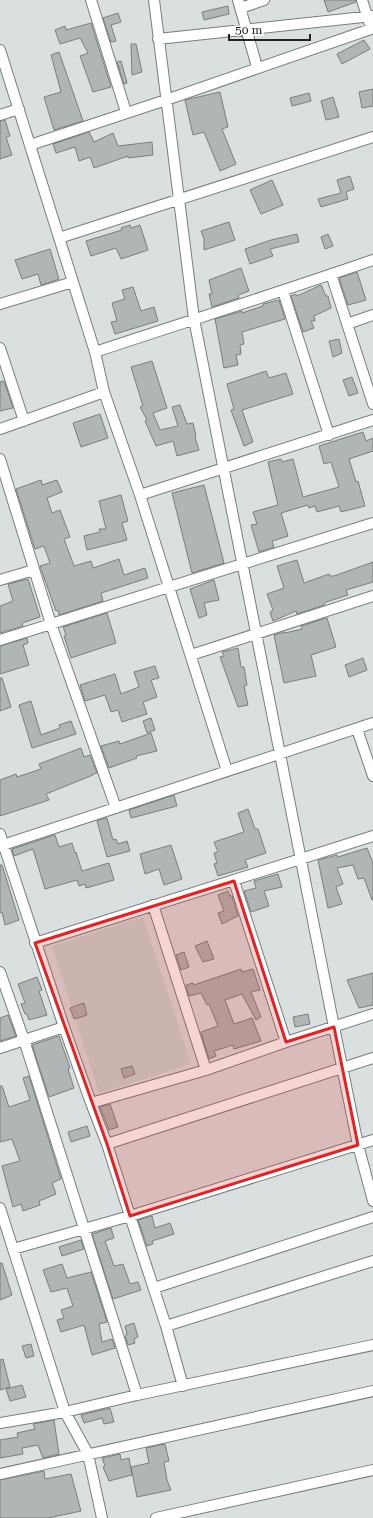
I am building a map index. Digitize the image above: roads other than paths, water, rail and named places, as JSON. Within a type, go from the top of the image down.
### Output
[{"type":"street","points":[[91,0],[126,112]]},
{"type":"street","points":[[154,0],[194,319],[342,1068],[358,1145],[373,1201]]},
{"type":"street","points":[[257,67],[239,4],[264,0]]},
{"type":"street","points":[[30,145],[166,100],[257,67],[372,31],[370,16],[362,0]]},
{"type":"street","points":[[158,39],[370,16]]},
{"type":"street","points":[[0,50],[95,352],[104,392],[170,587],[227,771]]},
{"type":"street","points":[[0,115],[19,109]]},
{"type":"street","points":[[59,238],[373,137]]},
{"type":"street","points":[[95,352],[284,291],[373,260]]},
{"type":"street","points":[[331,274],[373,404]]},
{"type":"street","points":[[0,304],[73,282]]},
{"type":"street","points":[[284,291],[329,435]]},
{"type":"street","points":[[347,324],[373,315]]},
{"type":"street","points":[[0,348],[24,421]]},
{"type":"street","points":[[0,429],[104,392]]},
{"type":"street","points":[[140,496],[373,420]]},
{"type":"street","points":[[0,459],[51,624],[116,808]]},
{"type":"street","points":[[0,640],[373,523]]},
{"type":"street","points":[[0,580],[34,570]]},
{"type":"street","points":[[191,655],[373,596]]},
{"type":"street","points":[[2,845],[373,724]]},
{"type":"street","points":[[357,729],[373,776]]},
{"type":"street","points":[[0,834],[2,845],[35,943],[91,1103],[107,1144],[166,1326],[183,1386]]},
{"type":"street","points":[[35,943],[373,836]]},
{"type":"street","points":[[234,881],[286,1042]]},
{"type":"street","points":[[153,905],[206,1070]]},
{"type":"street","points":[[0,972],[24,1040],[137,1395]]},
{"type":"street","points":[[91,1103],[206,1070],[373,1014]]},
{"type":"street","points":[[0,1048],[64,1027]]},
{"type":"street","points":[[107,1144],[373,1058]]},
{"type":"street","points":[[14,1248],[130,1216],[373,1140]]},
{"type":"street","points":[[0,1208],[66,1412],[88,1454],[102,1518]]},
{"type":"street","points":[[154,1288],[373,1217]]},
{"type":"street","points":[[166,1326],[373,1261]]},
{"type":"street","points":[[0,1423],[66,1412],[137,1395],[373,1345]]},
{"type":"street","points":[[0,1474],[373,1392]]},
{"type":"street","points":[[156,1518],[373,1470]]}]
